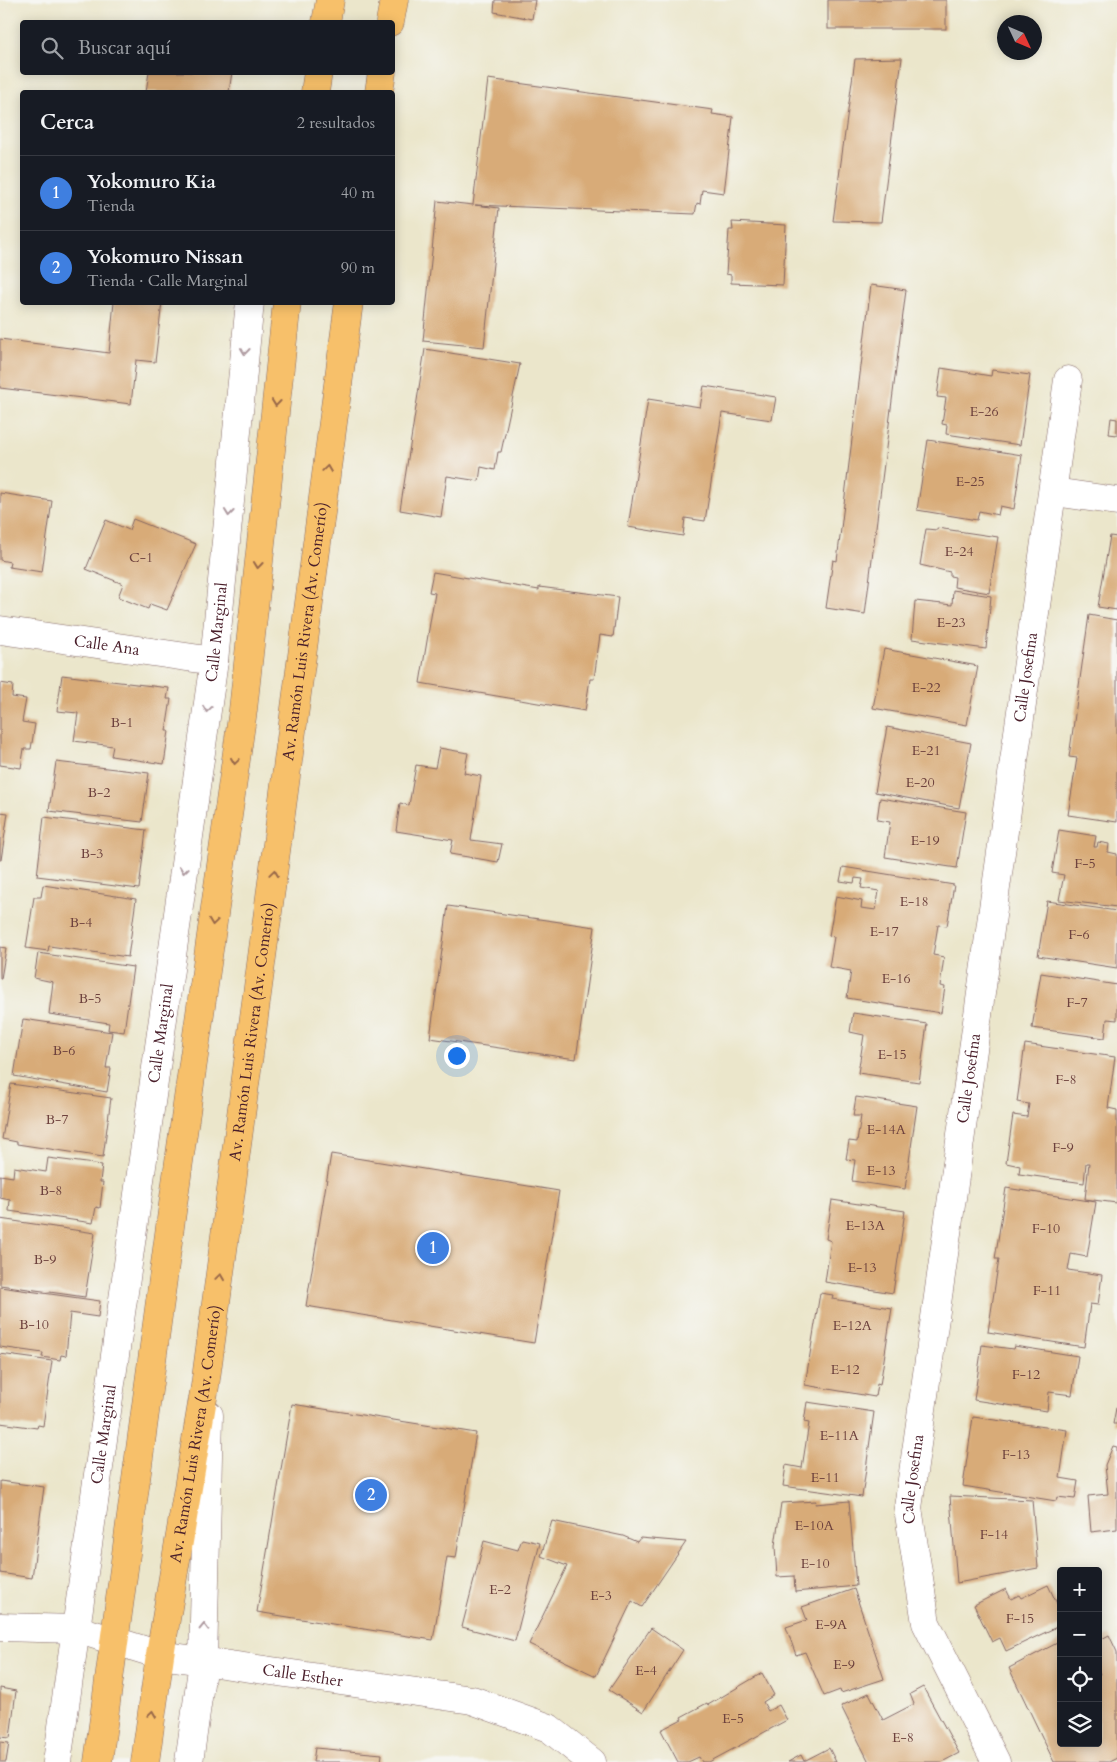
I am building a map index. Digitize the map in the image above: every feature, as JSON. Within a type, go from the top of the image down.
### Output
[{"type":"main road","points":[[326,20],[330,0]]},
{"type":"main road","points":[[390,20],[394,0]]},
{"type":"main road","points":[[315,90],[318,75]]},
{"type":"main road","points":[[379,90],[382,75]]},
{"type":"main road","points":[[98,1762],[174,1197],[243,710],[287,305]]},
{"type":"main road","name":"Av. Ramón Luis Rivera (Av. Comerío)","points":[[145,1762],[160,1655],[210,1352],[349,305]]},
{"type":"street","name":"Calle Marginal","points":[[57,1762],[214,661],[250,305]]},
{"type":"street","name":"Calle Josefina","points":[[996,1762],[926,1623],[908,1508],[1054,492],[1068,380]]},
{"type":"street","points":[[1054,492],[1117,501]]},
{"type":"street","name":"Calle Ana","points":[[0,630],[214,661]]},
{"type":"street","points":[[189,1762],[203,1662],[210,1352]]},
{"type":"street","name":"Calle Esther","points":[[0,1627],[76,1629],[160,1655],[472,1700],[549,1728],[592,1762]]},
{"type":"building","points":[[495,0],[535,0],[532,19],[494,12]]},
{"type":"building","points":[[828,0],[946,0],[946,29],[828,29]]},
{"type":"building","points":[[902,58],[881,222],[833,221],[855,59]]},
{"type":"building","points":[[149,75],[232,75],[229,90],[146,90]]},
{"type":"building","points":[[488,79],[713,110],[712,114],[733,117],[724,193],[702,190],[700,204],[697,203],[695,214],[475,205],[499,208],[484,347],[423,341],[437,201],[473,205]]},
{"type":"building","points":[[732,222],[786,225],[783,285],[731,283],[731,275],[726,274],[729,230],[733,230]]},
{"type":"building","points":[[871,285],[906,290],[865,614],[826,608],[833,560],[837,561]]},
{"type":"building","points":[[114,305],[162,305],[155,362],[136,360],[131,404],[0,388],[0,339],[109,353]]},
{"type":"building","points":[[425,349],[520,364],[501,452],[498,452],[495,470],[481,467],[479,481],[447,476],[441,517],[400,510]]},
{"type":"building","points":[[941,368],[991,376],[992,370],[1030,375],[1020,445],[946,434],[947,425],[942,424],[946,398],[937,397]]},
{"type":"building","points":[[704,386],[776,397],[772,420],[722,413],[705,521],[685,518],[683,536],[628,527],[648,399],[700,407]]},
{"type":"building","points":[[1111,418],[1117,419],[1117,435],[1109,434]]},
{"type":"building","points":[[928,440],[1022,455],[1014,509],[1000,506],[998,515],[979,511],[977,520],[917,510]]},
{"type":"building","points":[[0,493],[52,501],[42,572],[9,567],[10,562],[0,560]]},
{"type":"building","points":[[133,519],[196,544],[167,610],[150,604],[148,609],[118,597],[123,584],[86,569],[106,520],[129,530]]},
{"type":"building","points":[[937,528],[998,537],[989,593],[954,587],[955,577],[950,576],[950,572],[920,565],[926,529],[937,530]]},
{"type":"building","points":[[1110,536],[1117,537],[1117,610],[1098,607]]},
{"type":"building","points":[[433,572],[539,590],[539,587],[618,597],[613,637],[600,635],[594,679],[590,679],[585,711],[420,683],[435,593],[429,592]]},
{"type":"building","points":[[953,590],[991,596],[986,649],[912,639],[915,601],[952,605]]},
{"type":"building","points":[[1089,615],[1117,620],[1117,822],[1068,815],[1077,758],[1069,757]]},
{"type":"building","points":[[884,649],[978,666],[967,725],[873,708]]},
{"type":"building","points":[[62,675],[169,688],[167,699],[171,699],[166,731],[169,731],[164,764],[111,756],[113,746],[74,741],[78,713],[57,711]]},
{"type":"building","points":[[0,683],[13,685],[12,697],[26,699],[22,722],[35,724],[31,749],[24,749],[21,768],[0,765]]},
{"type":"building","points":[[887,727],[971,743],[959,808],[875,792]]},
{"type":"building","points":[[439,748],[468,753],[464,773],[481,776],[471,840],[502,844],[498,862],[450,854],[453,840],[396,831],[400,803],[409,805],[416,765],[435,768]]},
{"type":"building","points":[[56,762],[149,773],[142,822],[49,811]]},
{"type":"building","points":[[880,798],[966,812],[957,868],[885,857],[890,822],[877,820]]},
{"type":"building","points":[[0,812],[8,813],[1,860],[0,860]]},
{"type":"building","points":[[44,817],[146,830],[139,889],[37,876]]},
{"type":"building","points":[[1059,830],[1096,836],[1094,847],[1097,847],[1098,842],[1109,844],[1108,852],[1117,854],[1117,907],[1059,900],[1064,875],[1052,873]]},
{"type":"building","points":[[843,867],[954,885],[947,926],[938,925],[933,955],[944,957],[940,986],[945,987],[941,1013],[847,998],[851,971],[829,967],[834,937],[829,936],[836,896],[862,901],[861,908],[876,910],[879,891],[861,888],[863,879],[855,878],[854,883],[840,881]]},
{"type":"building","points":[[43,885],[136,899],[128,957],[49,946],[48,951],[26,948],[34,897],[41,897]]},
{"type":"building","points":[[1047,901],[1117,911],[1117,968],[1038,956]]},
{"type":"building","points":[[448,906],[595,927],[576,1059],[430,1038]]},
{"type":"building","points":[[0,947],[6,948],[1,979],[0,979]]},
{"type":"building","points":[[38,953],[133,967],[124,1032],[108,1030],[109,1023],[49,1014],[53,982],[34,978]]},
{"type":"building","points":[[1041,973],[1117,985],[1117,1020],[1107,1019],[1105,1038],[1032,1028]]},
{"type":"building","points":[[853,1013],[927,1024],[919,1082],[858,1073],[864,1035],[850,1032]]},
{"type":"building","points":[[23,1019],[112,1032],[106,1068],[111,1068],[107,1092],[14,1076]]},
{"type":"building","points":[[1025,1044],[1115,1057],[1108,1108],[1117,1110],[1117,1203],[1085,1199],[1089,1163],[1086,1163],[1084,1183],[1019,1174],[1020,1166],[1006,1163],[1013,1115],[1027,1117],[1029,1104],[1017,1102]]},
{"type":"building","points":[[11,1084],[111,1098],[103,1157],[17,1144],[17,1142],[2,1139]]},
{"type":"building","points":[[856,1097],[917,1106],[905,1189],[852,1181],[855,1160],[846,1159],[849,1141],[857,1142],[861,1116],[853,1116]]},
{"type":"building","points":[[331,1154],[559,1191],[534,1343],[306,1306]]},
{"type":"building","points":[[48,1158],[102,1165],[100,1182],[103,1182],[100,1208],[96,1207],[93,1223],[9,1211],[10,1200],[0,1198],[0,1175],[13,1177],[14,1167],[46,1172]]},
{"type":"building","points":[[1006,1188],[1096,1202],[1087,1257],[1071,1254],[1068,1270],[1102,1275],[1098,1305],[1090,1304],[1084,1347],[988,1332],[999,1259],[995,1259]]},
{"type":"building","points":[[832,1200],[905,1211],[893,1293],[825,1282],[831,1241],[826,1239]]},
{"type":"building","points":[[0,1219],[95,1233],[85,1297],[0,1285]]},
{"type":"building","points":[[0,1287],[100,1301],[98,1317],[70,1313],[66,1356],[61,1355],[60,1360],[42,1357],[43,1353],[0,1347]]},
{"type":"building","points":[[820,1293],[833,1295],[832,1299],[892,1308],[880,1385],[877,1384],[875,1397],[805,1385]]},
{"type":"building","points":[[982,1345],[1013,1349],[1014,1346],[1078,1356],[1072,1395],[1049,1392],[1047,1411],[974,1400]]},
{"type":"building","points":[[0,1354],[52,1361],[43,1426],[38,1425],[37,1428],[0,1423]]},
{"type":"building","points":[[807,1402],[874,1412],[862,1497],[783,1486],[786,1465],[802,1468],[809,1423],[804,1422]]},
{"type":"building","points":[[292,1404],[476,1433],[456,1558],[447,1557],[433,1640],[257,1612]]},
{"type":"building","points":[[1116,1408],[1117,1424],[1113,1424]]},
{"type":"building","points":[[973,1417],[1067,1430],[1060,1478],[1078,1481],[1075,1499],[1057,1497],[1056,1501],[963,1486]]},
{"type":"building","points":[[1113,1446],[1117,1447],[1117,1529],[1091,1532],[1088,1496],[1108,1494],[1105,1465]]},
{"type":"building","points":[[0,1481],[44,1487],[32,1578],[0,1573]]},
{"type":"building","points":[[950,1496],[1032,1500],[1038,1568],[957,1583]]},
{"type":"building","points":[[816,1501],[815,1504],[849,1501],[856,1586],[795,1592],[794,1576],[777,1577],[775,1546],[781,1503]]},
{"type":"building","points":[[552,1521],[623,1536],[637,1542],[640,1538],[686,1542],[642,1607],[632,1601],[596,1676],[529,1644],[567,1566],[541,1556]]},
{"type":"building","points":[[522,1539],[540,1543],[515,1641],[462,1627],[484,1541],[518,1550]]},
{"type":"building","points":[[1048,1585],[1057,1604],[1057,1627],[1006,1651],[1000,1638],[992,1642],[974,1605],[1006,1589],[1011,1599],[1019,1595],[1021,1598]]},
{"type":"building","points":[[854,1589],[884,1679],[841,1693],[840,1690],[824,1696],[805,1652],[796,1655],[786,1627],[807,1620],[802,1607]]},
{"type":"building","points":[[651,1628],[683,1650],[643,1712],[609,1690]]},
{"type":"building","points":[[1109,1635],[1117,1652],[1117,1758],[1109,1762],[1054,1762],[1009,1668],[1057,1643],[1057,1747],[1102,1747],[1102,1639]]},
{"type":"building","points":[[762,1673],[774,1695],[763,1702],[768,1711],[779,1705],[787,1720],[709,1762],[702,1762],[699,1757],[688,1762],[678,1762],[661,1730]]},
{"type":"building","points":[[923,1687],[959,1753],[942,1762],[869,1762],[841,1706],[869,1693],[883,1720],[914,1704],[910,1694]]},
{"type":"building","points":[[0,1688],[16,1691],[10,1738],[0,1737]]},
{"type":"building","points":[[0,1742],[9,1743],[6,1762],[0,1762]]},
{"type":"building","points":[[315,1748],[382,1754],[381,1762],[313,1762]]},
{"type":"building","points":[[829,1748],[836,1762],[788,1762],[801,1755],[804,1761]]},
{"type":"place","name":"Yokomuro Kia","points":[[433,1248]]},
{"type":"place","name":"Yokomuro Nissan","points":[[371,1495]]}]
